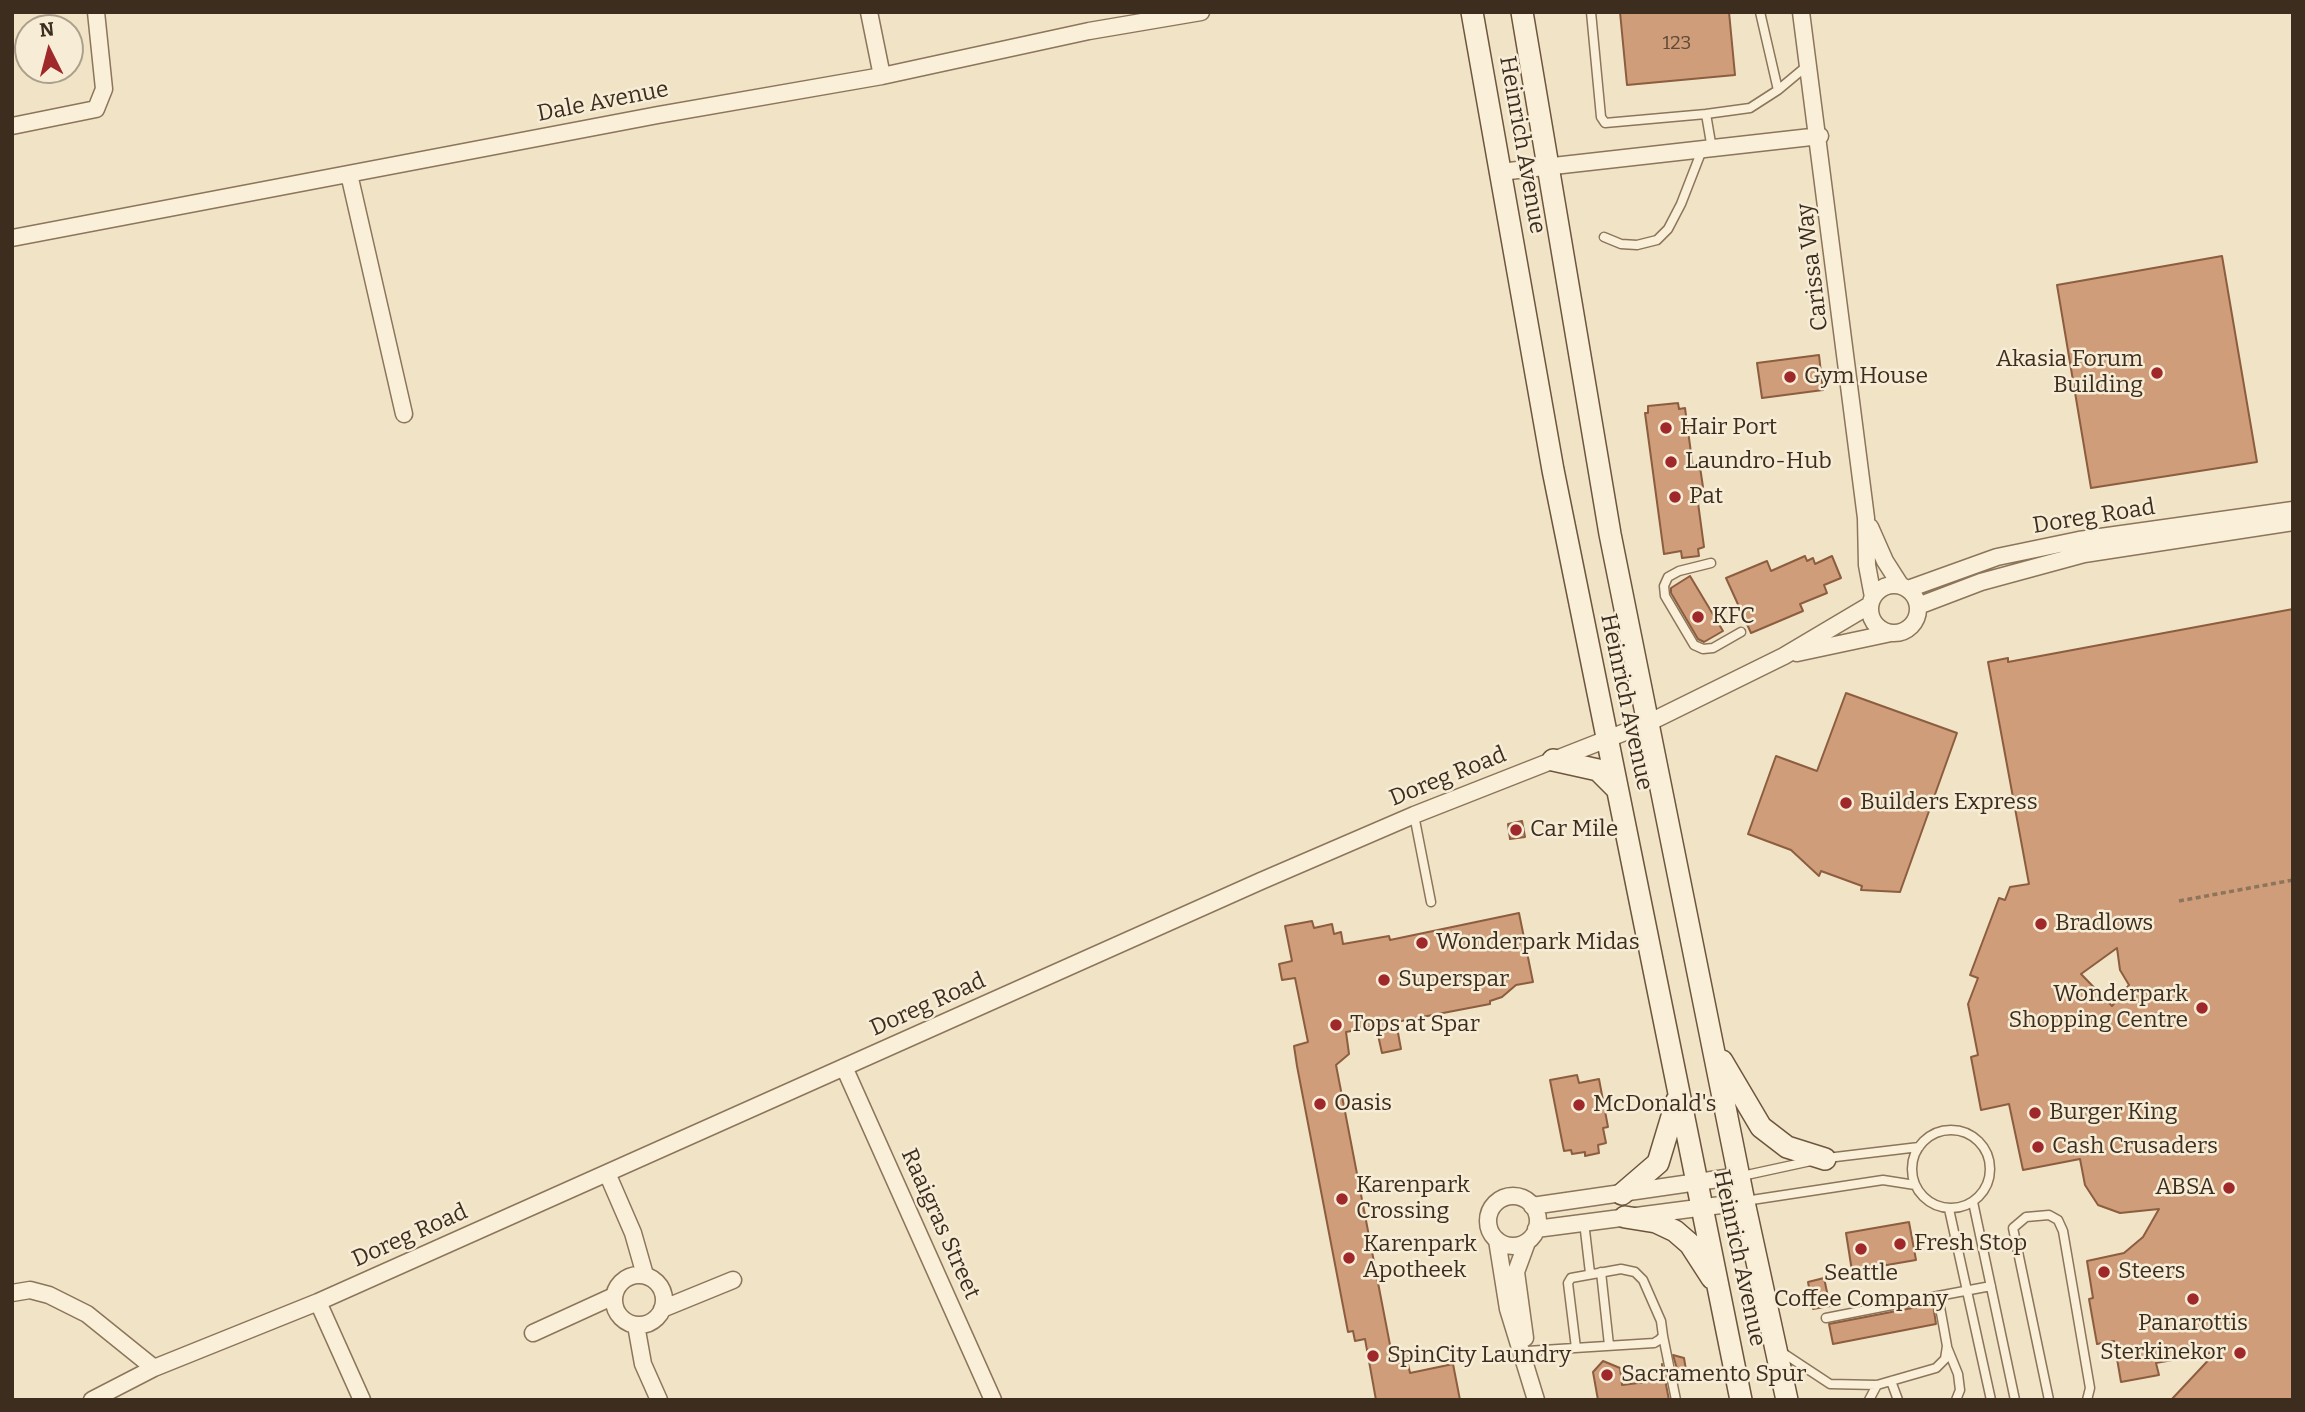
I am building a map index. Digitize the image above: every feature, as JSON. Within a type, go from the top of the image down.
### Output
[{"type":"street","points":[[12,126],[96,110],[104,89],[96,12]]},
{"type":"street","points":[[869,12],[882,76]]},
{"type":"street","name":"Dale Avenue","points":[[12,238],[882,76],[1089,31],[1201,12]]},
{"type":"street","name":"Heinrich Avenue","points":[[1472,12],[1553,470],[1741,1400]]},
{"type":"street","name":"Heinrich Avenue","points":[[1522,12],[1610,534],[1711,1041],[1787,1400]]},
{"type":"street","name":"Carissa Way","points":[[1801,12],[1866,518],[1871,601]]},
{"type":"street","points":[[1500,172],[1819,136]]},
{"type":"street","points":[[349,174],[404,414]]},
{"type":"street","name":"Doreg Road","points":[[1784,656],[1907,630],[1913,625],[1918,606],[1980,582],[2154,537],[2293,510]]},
{"type":"street","name":"Carissa Way","points":[[1866,518],[1875,542],[1904,587]]},
{"type":"street","name":"Doreg Road","points":[[92,1400],[154,1368],[318,1302],[1414,815],[1648,723],[1784,656],[1871,601],[1885,586],[1904,587],[1997,557],[2079,540],[2154,537],[2293,522]]},
{"type":"street","points":[[1904,587],[1918,606]]},
{"type":"street","points":[[1871,601],[1870,612],[1877,627],[1892,633]]},
{"type":"street","points":[[1553,760],[1598,770],[1616,788]]},
{"type":"street","points":[[1711,1041],[1761,1127],[1787,1147],[1825,1159]]},
{"type":"street","name":"Raaigras Street","points":[[845,1067],[993,1400]]},
{"type":"street","points":[[1622,1194],[1658,1163],[1679,1094]]},
{"type":"street","points":[[607,1173],[633,1233],[645,1275]]},
{"type":"street","points":[[1532,1206],[1739,1176]]},
{"type":"street","points":[[1530,1375],[1516,1272],[1532,1235],[1536,1213],[1532,1206],[1518,1197],[1502,1198],[1495,1203],[1488,1218],[1491,1234],[1511,1246],[1532,1235],[1584,1222],[1744,1202]]},
{"type":"street","points":[[1625,1217],[1656,1223],[1675,1231],[1689,1244],[1718,1285]]},
{"type":"street","points":[[1497,1240],[1508,1309],[1536,1400]]},
{"type":"street","points":[[662,1309],[663,1292],[659,1284],[645,1275],[628,1277],[621,1282],[614,1296],[616,1311],[621,1318],[636,1325],[652,1321],[662,1309],[733,1280]]},
{"type":"street","points":[[12,1293],[30,1290],[49,1295],[87,1314],[154,1368]]},
{"type":"street","points":[[533,1333],[614,1296]]},
{"type":"street","points":[[318,1302],[362,1400]]},
{"type":"street","points":[[636,1325],[643,1364],[659,1400]]},
{"type":"lane","points":[[1591,12],[1601,117],[1605,123],[1750,108],[1809,65]]},
{"type":"lane","points":[[1760,12],[1778,90]]},
{"type":"lane","points":[[1604,237],[1621,244],[1637,245],[1657,240],[1668,229],[1707,149],[1706,114]]},
{"type":"lane","points":[[1711,563],[1679,571],[1668,578],[1664,586],[1665,596],[1694,645],[1703,649],[1713,648],[1741,632]]},
{"type":"lane","points":[[1414,815],[1431,902]]},
{"type":"lane","points":[[1953,1130],[1977,1139],[1990,1159],[1988,1184],[1973,1202],[1950,1209],[1928,1201],[1915,1185],[1912,1172],[1919,1147],[1926,1138],[1953,1130]]},
{"type":"lane","points":[[1739,1176],[1825,1159],[1919,1147]]},
{"type":"lane","points":[[1744,1202],[1883,1180],[1915,1185]]},
{"type":"lane","points":[[1973,1202],[2015,1400]]},
{"type":"lane","points":[[1950,1209],[1991,1400]]},
{"type":"lane","points":[[2049,1400],[2013,1228],[2026,1217],[2049,1215],[2058,1220],[2063,1231],[2090,1388],[2087,1400]]},
{"type":"lane","points":[[1584,1222],[1590,1273]]},
{"type":"lane","points":[[1601,1272],[1609,1345]]},
{"type":"lane","points":[[1576,1348],[1568,1283],[1576,1275],[1635,1272],[1643,1280],[1661,1321],[1676,1400]]},
{"type":"lane","points":[[1826,1318],[1991,1286]]},
{"type":"lane","points":[[1938,1296],[1947,1346],[1958,1374],[1960,1390],[1956,1400]]},
{"type":"lane","points":[[1527,1351],[1654,1343],[1663,1336]]},
{"type":"lane","points":[[1775,1347],[1830,1384],[1877,1385],[1936,1368],[1945,1359],[1947,1346]]},
{"type":"lane","points":[[1891,1381],[1898,1400]]},
{"type":"lane","points":[[1869,1400],[1877,1385]]},
{"type":"path","points":[[2179,901],[2293,880]]},
{"type":"building","points":[[1620,12],[1729,12],[1735,75],[1627,85]]},
{"type":"building","name":"Akasia Forum Building","points":[[2222,256],[2257,462],[2091,488],[2057,285]]},
{"type":"building","name":"Gym House","points":[[1819,355],[1823,390],[1762,398],[1757,363]]},
{"type":"building","points":[[1678,403],[1679,409],[1685,408],[1693,468],[1700,467],[1703,487],[1696,488],[1704,547],[1698,549],[1699,556],[1682,558],[1681,551],[1664,554],[1645,413],[1648,413],[1648,406]]},
{"type":"building","points":[[1805,556],[1807,561],[1813,558],[1815,564],[1832,556],[1841,578],[1824,585],[1827,593],[1800,604],[1803,611],[1751,633],[1726,578],[1767,561],[1771,571]]},
{"type":"building","name":"KFC","points":[[1690,576],[1723,631],[1704,642],[1698,639],[1671,593],[1671,588]]},
{"type":"building","name":"Wonderpark Shopping Centre","points":[[2293,609],[2293,1400],[2171,1400],[2216,1352],[2156,1363],[2159,1375],[2121,1382],[2114,1341],[2097,1344],[2089,1299],[2093,1298],[2087,1261],[2124,1253],[2143,1237],[2159,1209],[2120,1213],[2098,1205],[2085,1185],[2080,1159],[2023,1170],[2009,1104],[1981,1110],[1971,1057],[1978,1055],[1968,1004],[1978,978],[1970,975],[1999,898],[2005,900],[2010,887],[2029,884],[1988,662],[2008,658],[2008,662]],"holes":[[[2117,948],[2120,970],[2129,985],[2112,1006],[2081,974]]]},
{"type":"building","name":"Builders Express","points":[[1846,693],[1957,733],[1900,892],[1861,890],[1862,886],[1821,871],[1819,876],[1791,850],[1748,834],[1776,756],[1817,771]]},
{"type":"building","name":"Car Mile","points":[[1522,821],[1525,837],[1510,839],[1508,824]]},
{"type":"building","name":"Karenpark Crossing","points":[[1519,913],[1533,982],[1516,985],[1502,997],[1490,1001],[1490,1004],[1396,1022],[1401,1049],[1382,1053],[1376,1026],[1346,1032],[1349,1054],[1336,1065],[1391,1350],[1406,1355],[1410,1373],[1453,1364],[1460,1400],[1376,1400],[1365,1339],[1355,1341],[1353,1331],[1348,1332],[1294,1046],[1308,1042],[1295,978],[1282,980],[1279,964],[1292,961],[1285,926],[1312,921],[1314,928],[1332,924],[1334,934],[1341,932],[1343,944],[1389,936],[1390,940]]},
{"type":"building","name":"McDonald's","points":[[1577,1075],[1579,1083],[1599,1079],[1608,1127],[1603,1128],[1606,1143],[1598,1145],[1599,1153],[1585,1156],[1585,1152],[1572,1154],[1571,1150],[1564,1151],[1550,1080]]},
{"type":"building","points":[[1909,1222],[1916,1260],[1852,1271],[1846,1233]]},
{"type":"building","points":[[1824,1278],[1830,1306],[1813,1309],[1808,1282]]},
{"type":"building","points":[[1933,1304],[1936,1324],[1833,1344],[1829,1324]]},
{"type":"building","points":[[1673,1355],[1684,1358],[1686,1370],[1680,1379]]},
{"type":"building","name":"Sacramento Spur","points":[[1603,1361],[1620,1368],[1622,1385],[1663,1380],[1662,1364],[1669,1400],[1598,1400],[1593,1372]]},
{"type":"place","name":"Akasia Forum Building","points":[[2157,373]]},
{"type":"place","name":"Gym House","points":[[1790,377]]},
{"type":"place","name":"Hair Port","points":[[1666,428]]},
{"type":"place","name":"Laundro-Hub","points":[[1671,462]]},
{"type":"place","name":"Pat","points":[[1675,497]]},
{"type":"place","name":"KFC","points":[[1698,617]]},
{"type":"place","name":"Builders Express","points":[[1846,803]]},
{"type":"place","name":"Car Mile","points":[[1516,830]]},
{"type":"place","name":"Bradlows","points":[[2041,924]]},
{"type":"place","name":"Wonderpark Midas","points":[[1422,943]]},
{"type":"place","name":"Superspar","points":[[1384,980]]},
{"type":"place","name":"Wonderpark Shopping Centre","points":[[2202,1008]]},
{"type":"place","name":"Tops at Spar","points":[[1336,1025]]},
{"type":"place","name":"Oasis","points":[[1320,1104]]},
{"type":"place","name":"McDonald's","points":[[1579,1105]]},
{"type":"place","name":"Burger King","points":[[2035,1113]]},
{"type":"place","name":"Cash Crusaders","points":[[2038,1147]]},
{"type":"place","name":"ABSA","points":[[2229,1188]]},
{"type":"place","name":"Karenpark Crossing","points":[[1342,1199]]},
{"type":"place","name":"Fresh Stop","points":[[1900,1244]]},
{"type":"place","name":"Seattle Coffee Company","points":[[1861,1249]]},
{"type":"place","name":"Karenpark Apotheek","points":[[1349,1258]]},
{"type":"place","name":"Steers","points":[[2104,1272]]},
{"type":"place","name":"Panarottis","points":[[2193,1299]]},
{"type":"place","name":"Sterkinekor","points":[[2240,1353]]},
{"type":"place","name":"SpinCity Laundry","points":[[1373,1356]]},
{"type":"place","name":"Sacramento Spur","points":[[1607,1375]]}]
